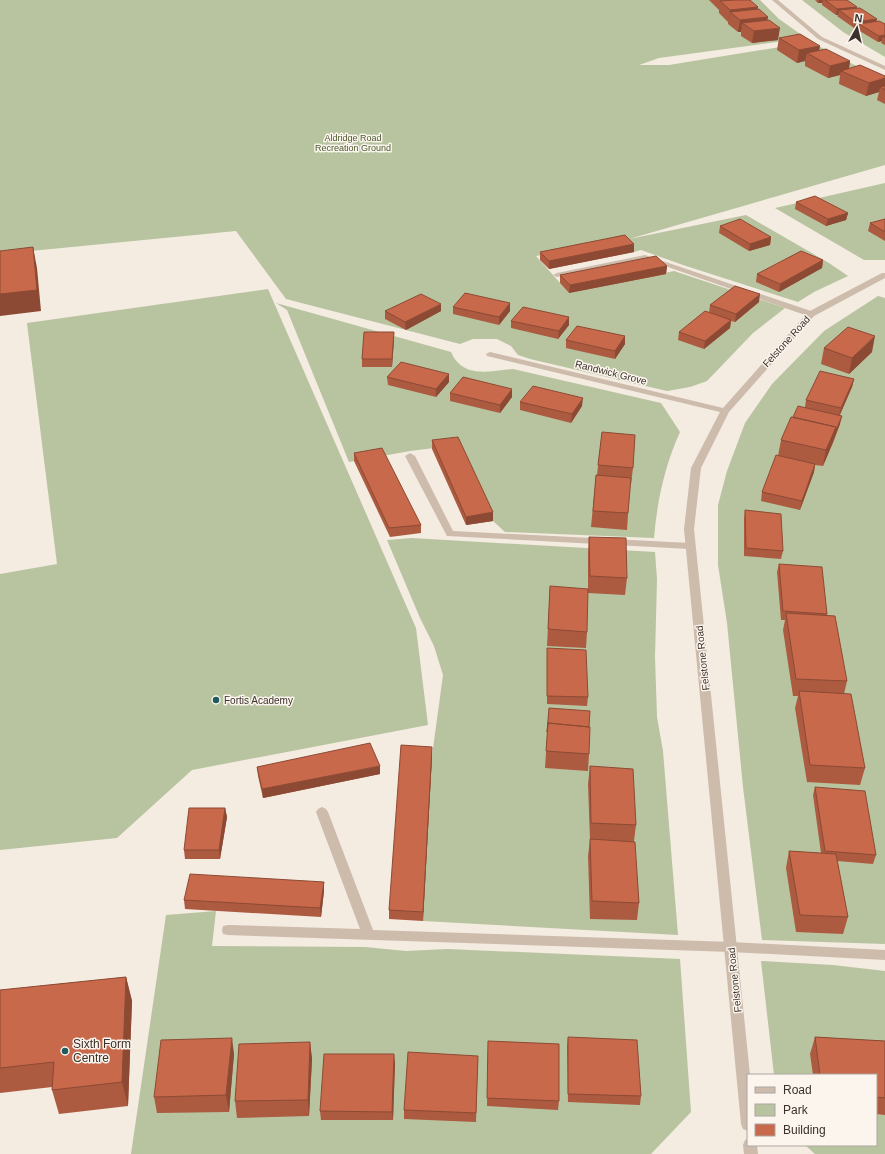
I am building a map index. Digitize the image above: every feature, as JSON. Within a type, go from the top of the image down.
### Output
[{"type":"street","points":[[775,0],[820,38],[885,68]]},
{"type":"street","points":[[558,275],[646,257],[811,314]]},
{"type":"street","name":"Felstone Road","points":[[747,1114],[690,546],[689,529],[696,468],[726,411],[811,314],[885,275]]},
{"type":"street","name":"Randwick Grove","points":[[490,354],[726,411]]},
{"type":"street","points":[[410,456],[450,534],[690,546]]},
{"type":"street","points":[[322,812],[369,935]]},
{"type":"street","points":[[228,930],[730,947],[885,955]]},
{"type":"green space","name":"Aldridge Road Recreation Ground","points":[[0,0],[760,0],[779,19],[806,38],[659,58],[639,65],[669,65],[811,42],[885,81],[885,165],[629,239],[746,215],[829,263],[848,276],[814,292],[798,302],[641,250],[634,252],[622,241],[536,256],[569,293],[674,271],[785,308],[753,333],[707,381],[690,387],[667,391],[530,359],[518,355],[511,346],[497,339],[473,339],[460,344],[286,299],[236,231],[0,254]]},
{"type":"green space","points":[[802,0],[885,0],[885,57],[843,32]]},
{"type":"green space","points":[[885,183],[885,260],[864,260],[775,208]]},
{"type":"green space","name":"Fortis Academy","points":[[268,289],[416,628],[428,725],[192,770],[117,838],[0,850],[0,574],[57,564],[27,323]]},
{"type":"green space","points":[[878,296],[885,298],[885,944],[762,940],[743,787],[727,623],[718,565],[718,505],[727,471],[745,423],[772,384],[824,331]]},
{"type":"green space","points":[[276,303],[451,352],[456,361],[470,370],[486,372],[513,369],[661,403],[680,432],[670,457],[662,484],[654,538],[505,532],[493,521],[458,445],[410,451],[349,462],[287,310]]},
{"type":"green space","points":[[412,538],[655,552],[657,579],[655,657],[657,717],[663,751],[678,935],[423,921],[431,763],[443,675],[434,646],[420,618],[387,540]]},
{"type":"green space","points":[[216,911],[212,946],[365,947],[406,951],[447,949],[680,959],[691,1112],[651,1154],[131,1154],[166,915]]},
{"type":"green space","points":[[761,961],[833,965],[885,971],[885,1154],[815,1154],[806,1146],[877,1146],[877,1074],[774,1074]]},
{"type":"building","points":[[750,0],[758,7],[730,10],[720,1]]},
{"type":"building","points":[[825,0],[847,0],[857,7],[837,9]]},
{"type":"building","points":[[860,8],[877,19],[855,22],[839,10]]},
{"type":"building","points":[[759,9],[768,17],[740,20],[730,12]]},
{"type":"building","points":[[769,20],[780,28],[754,31],[742,23]]},
{"type":"building","points":[[879,21],[885,24],[885,35],[879,36],[859,24]]},
{"type":"building","points":[[800,34],[820,46],[799,50],[779,38]]},
{"type":"building","points":[[826,49],[850,61],[830,66],[807,53]]},
{"type":"building","points":[[860,65],[885,76],[885,78],[869,83],[841,71]]},
{"type":"building","points":[[815,196],[848,213],[828,219],[796,202]]},
{"type":"building","points":[[740,219],[771,237],[750,244],[720,226]]},
{"type":"building","points":[[885,219],[885,232],[870,223]]},
{"type":"building","points":[[625,235],[634,244],[549,261],[540,252]]},
{"type":"building","points":[[33,247],[37,290],[0,294],[0,251]]},
{"type":"building","points":[[801,251],[823,260],[780,284],[757,274]]},
{"type":"building","points":[[656,256],[667,266],[570,285],[560,275]]},
{"type":"building","points":[[735,286],[760,294],[736,314],[710,305]]},
{"type":"building","points":[[465,293],[510,303],[499,317],[453,307]]},
{"type":"building","points":[[421,294],[441,304],[405,322],[385,311]]},
{"type":"building","points":[[523,307],[569,317],[559,331],[511,321]]},
{"type":"building","points":[[705,311],[731,320],[705,341],[679,332]]},
{"type":"building","points":[[577,326],[625,336],[615,351],[566,340]]},
{"type":"building","points":[[848,327],[875,336],[852,358],[824,348]]},
{"type":"building","points":[[364,332],[394,332],[392,359],[362,359]]},
{"type":"building","points":[[401,362],[449,374],[436,389],[387,377]]},
{"type":"building","points":[[820,371],[854,379],[841,408],[806,400]]},
{"type":"building","points":[[463,377],[512,389],[500,405],[450,393]]},
{"type":"building","points":[[533,386],[583,398],[572,414],[520,402]]},
{"type":"building","points":[[798,406],[842,416],[834,435],[836,427],[793,417]]},
{"type":"building","points":[[791,417],[836,427],[826,450],[781,440]]},
{"type":"building","points":[[602,432],[635,435],[633,468],[598,465]]},
{"type":"building","points":[[458,437],[493,512],[466,517],[432,440]]},
{"type":"building","points":[[382,448],[421,525],[389,528],[354,453]]},
{"type":"building","points":[[776,455],[815,464],[802,501],[762,492]]},
{"type":"building","points":[[596,475],[631,478],[628,513],[593,511]]},
{"type":"building","points":[[745,510],[781,514],[783,551],[746,548]]},
{"type":"building","points":[[589,537],[626,538],[627,578],[590,576]]},
{"type":"building","points":[[779,564],[822,567],[827,614],[783,611]]},
{"type":"building","points":[[550,586],[588,589],[587,632],[548,629]]},
{"type":"building","points":[[786,613],[835,616],[847,681],[796,679]]},
{"type":"building","points":[[547,648],[586,650],[588,697],[547,696]]},
{"type":"building","points":[[799,691],[851,694],[865,768],[810,765]]},
{"type":"building","points":[[549,708],[590,711],[589,727],[548,723],[547,732]]},
{"type":"building","points":[[548,723],[590,727],[589,754],[546,751]]},
{"type":"building","points":[[370,743],[380,766],[262,789],[257,767]]},
{"type":"building","points":[[401,745],[432,747],[423,912],[389,910]]},
{"type":"building","points":[[590,766],[633,769],[636,825],[591,823]]},
{"type":"building","points":[[815,787],[865,791],[876,855],[825,851]]},
{"type":"building","points":[[189,808],[225,808],[219,850],[184,850]]},
{"type":"building","points":[[590,839],[635,842],[639,903],[592,901]]},
{"type":"building","points":[[789,851],[836,854],[848,917],[800,915]]},
{"type":"building","points":[[190,874],[324,882],[320,908],[184,900]]},
{"type":"building","name":"Sixth Form Centre","points":[[126,977],[122,1082],[52,1090],[54,1062],[0,1068],[0,990]]},
{"type":"building","points":[[568,1037],[637,1040],[641,1096],[568,1094]]},
{"type":"building","points":[[815,1037],[885,1041],[885,1098],[877,1097],[877,1074],[820,1074]]},
{"type":"building","points":[[232,1038],[226,1095],[154,1097],[161,1040]]},
{"type":"building","points":[[488,1041],[559,1044],[559,1101],[487,1098]]},
{"type":"building","points":[[310,1042],[308,1100],[235,1101],[239,1044]]},
{"type":"building","points":[[408,1052],[478,1056],[476,1113],[404,1110]]},
{"type":"building","points":[[324,1054],[394,1054],[392,1112],[320,1111]]},
{"type":"place","name":"Fortis Academy","points":[[216,700]]},
{"type":"place","name":"Sixth Form Centre","points":[[65,1051]]}]
